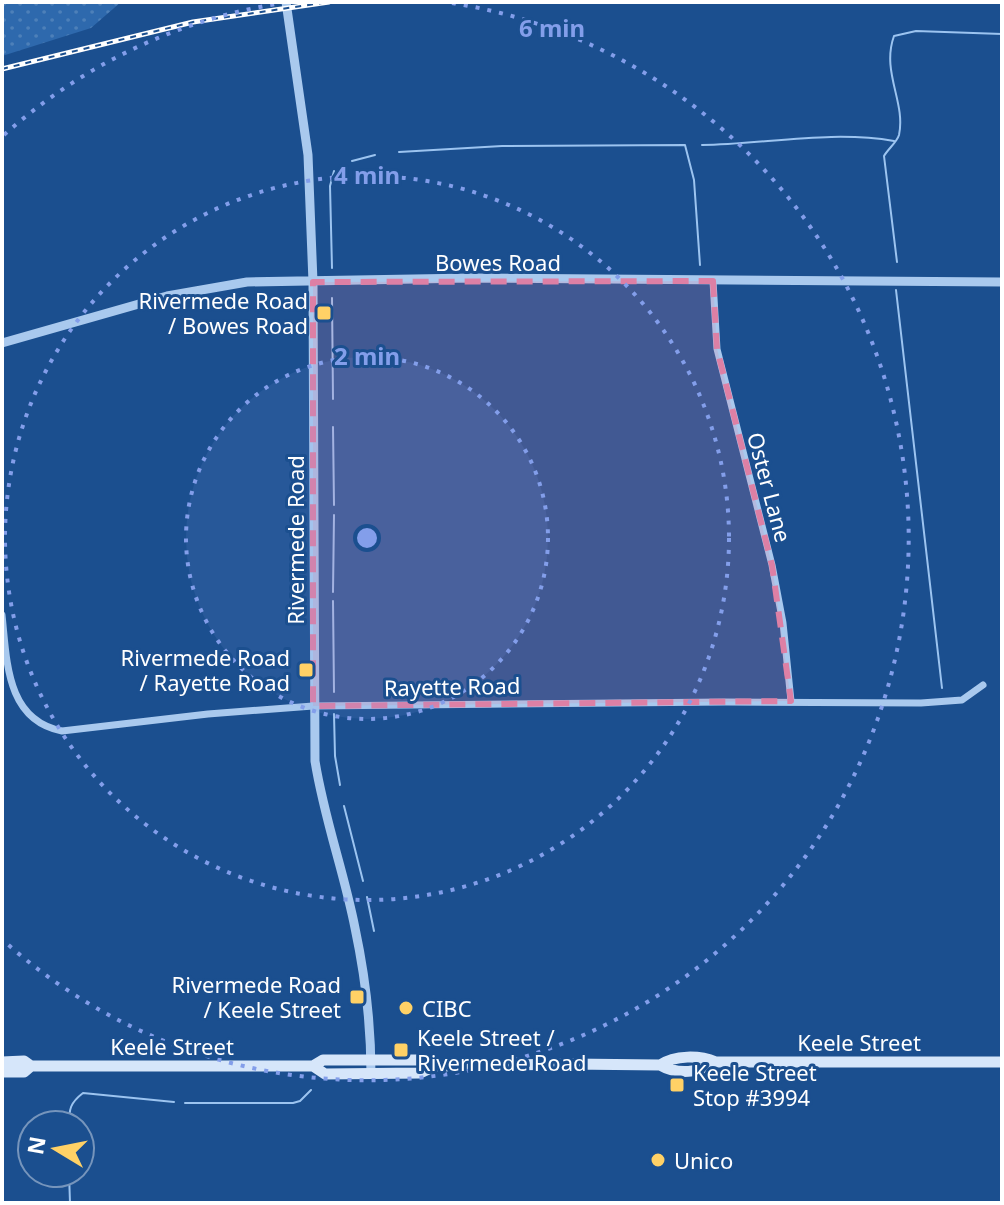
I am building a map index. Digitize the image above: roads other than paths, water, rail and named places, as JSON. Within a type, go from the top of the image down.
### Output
[{"type":"main road","name":"Keele Street","points":[[2,1062],[24,1061],[31,1066],[313,1066],[323,1060],[371,1067],[419,1060],[435,1066],[660,1065],[671,1058],[706,1058],[716,1062],[1002,1062]]},
{"type":"main road","name":"Keele Street","points":[[2,1072],[24,1072],[31,1066]]},
{"type":"street","name":"Rivermede Road","points":[[286,2],[308,155],[313,282],[313,706],[319,784],[355,927],[364,982],[371,1067]]},
{"type":"street","name":"Bowes Road","points":[[2,343],[106,312],[209,287],[247,282],[471,278],[1002,282]]},
{"type":"street","name":"Oster Lane","points":[[713,281],[717,349],[772,565],[783,623],[791,701]]},
{"type":"street","name":"Rayette Road","points":[[2,615],[14,695],[29,715],[62,731],[208,714],[313,706],[949,701],[962,700],[983,685]]},
{"type":"waterway","points":[[897,262],[884,156],[899,135],[899,111],[890,62],[894,36],[916,31],[1002,34]]},
{"type":"waterway","points":[[702,145],[822,137],[894,141]]},
{"type":"waterway","points":[[399,152],[502,146],[685,145],[694,180],[700,265]]},
{"type":"waterway","points":[[352,161],[375,155]]},
{"type":"waterway","points":[[332,268],[330,186],[334,171]]},
{"type":"waterway","points":[[896,290],[942,688]]},
{"type":"waterway","points":[[332,298],[333,399]]},
{"type":"waterway","points":[[333,427],[334,505]]},
{"type":"waterway","points":[[333,592],[334,515]]},
{"type":"waterway","points":[[333,601],[334,692]]},
{"type":"waterway","points":[[334,714],[335,756],[340,785]]},
{"type":"waterway","points":[[344,806],[363,881]]},
{"type":"waterway","points":[[367,897],[374,931]]},
{"type":"waterway","points":[[185,1103],[293,1103],[300,1101],[311,1090]]},
{"type":"waterway","points":[[70,1109],[83,1093],[174,1102]]},
{"type":"waterway","points":[[70,1189],[70,1203]]},
{"type":"railway","points":[[2,69],[193,22],[329,2]]},
{"type":"place","name":"Rivermede Road / Bowes Road","points":[[324,313]]},
{"type":"place","name":"Rivermede Road / Rayette Road","points":[[306,670]]},
{"type":"place","name":"Rivermede Road / Keele Street","points":[[357,997]]},
{"type":"place","name":"CIBC","points":[[406,1008]]},
{"type":"place","name":"Keele Street / Rivermede Road","points":[[401,1050]]},
{"type":"place","name":"Keele Street Stop #3994","points":[[677,1085]]},
{"type":"place","name":"Unico","points":[[658,1160]]}]
